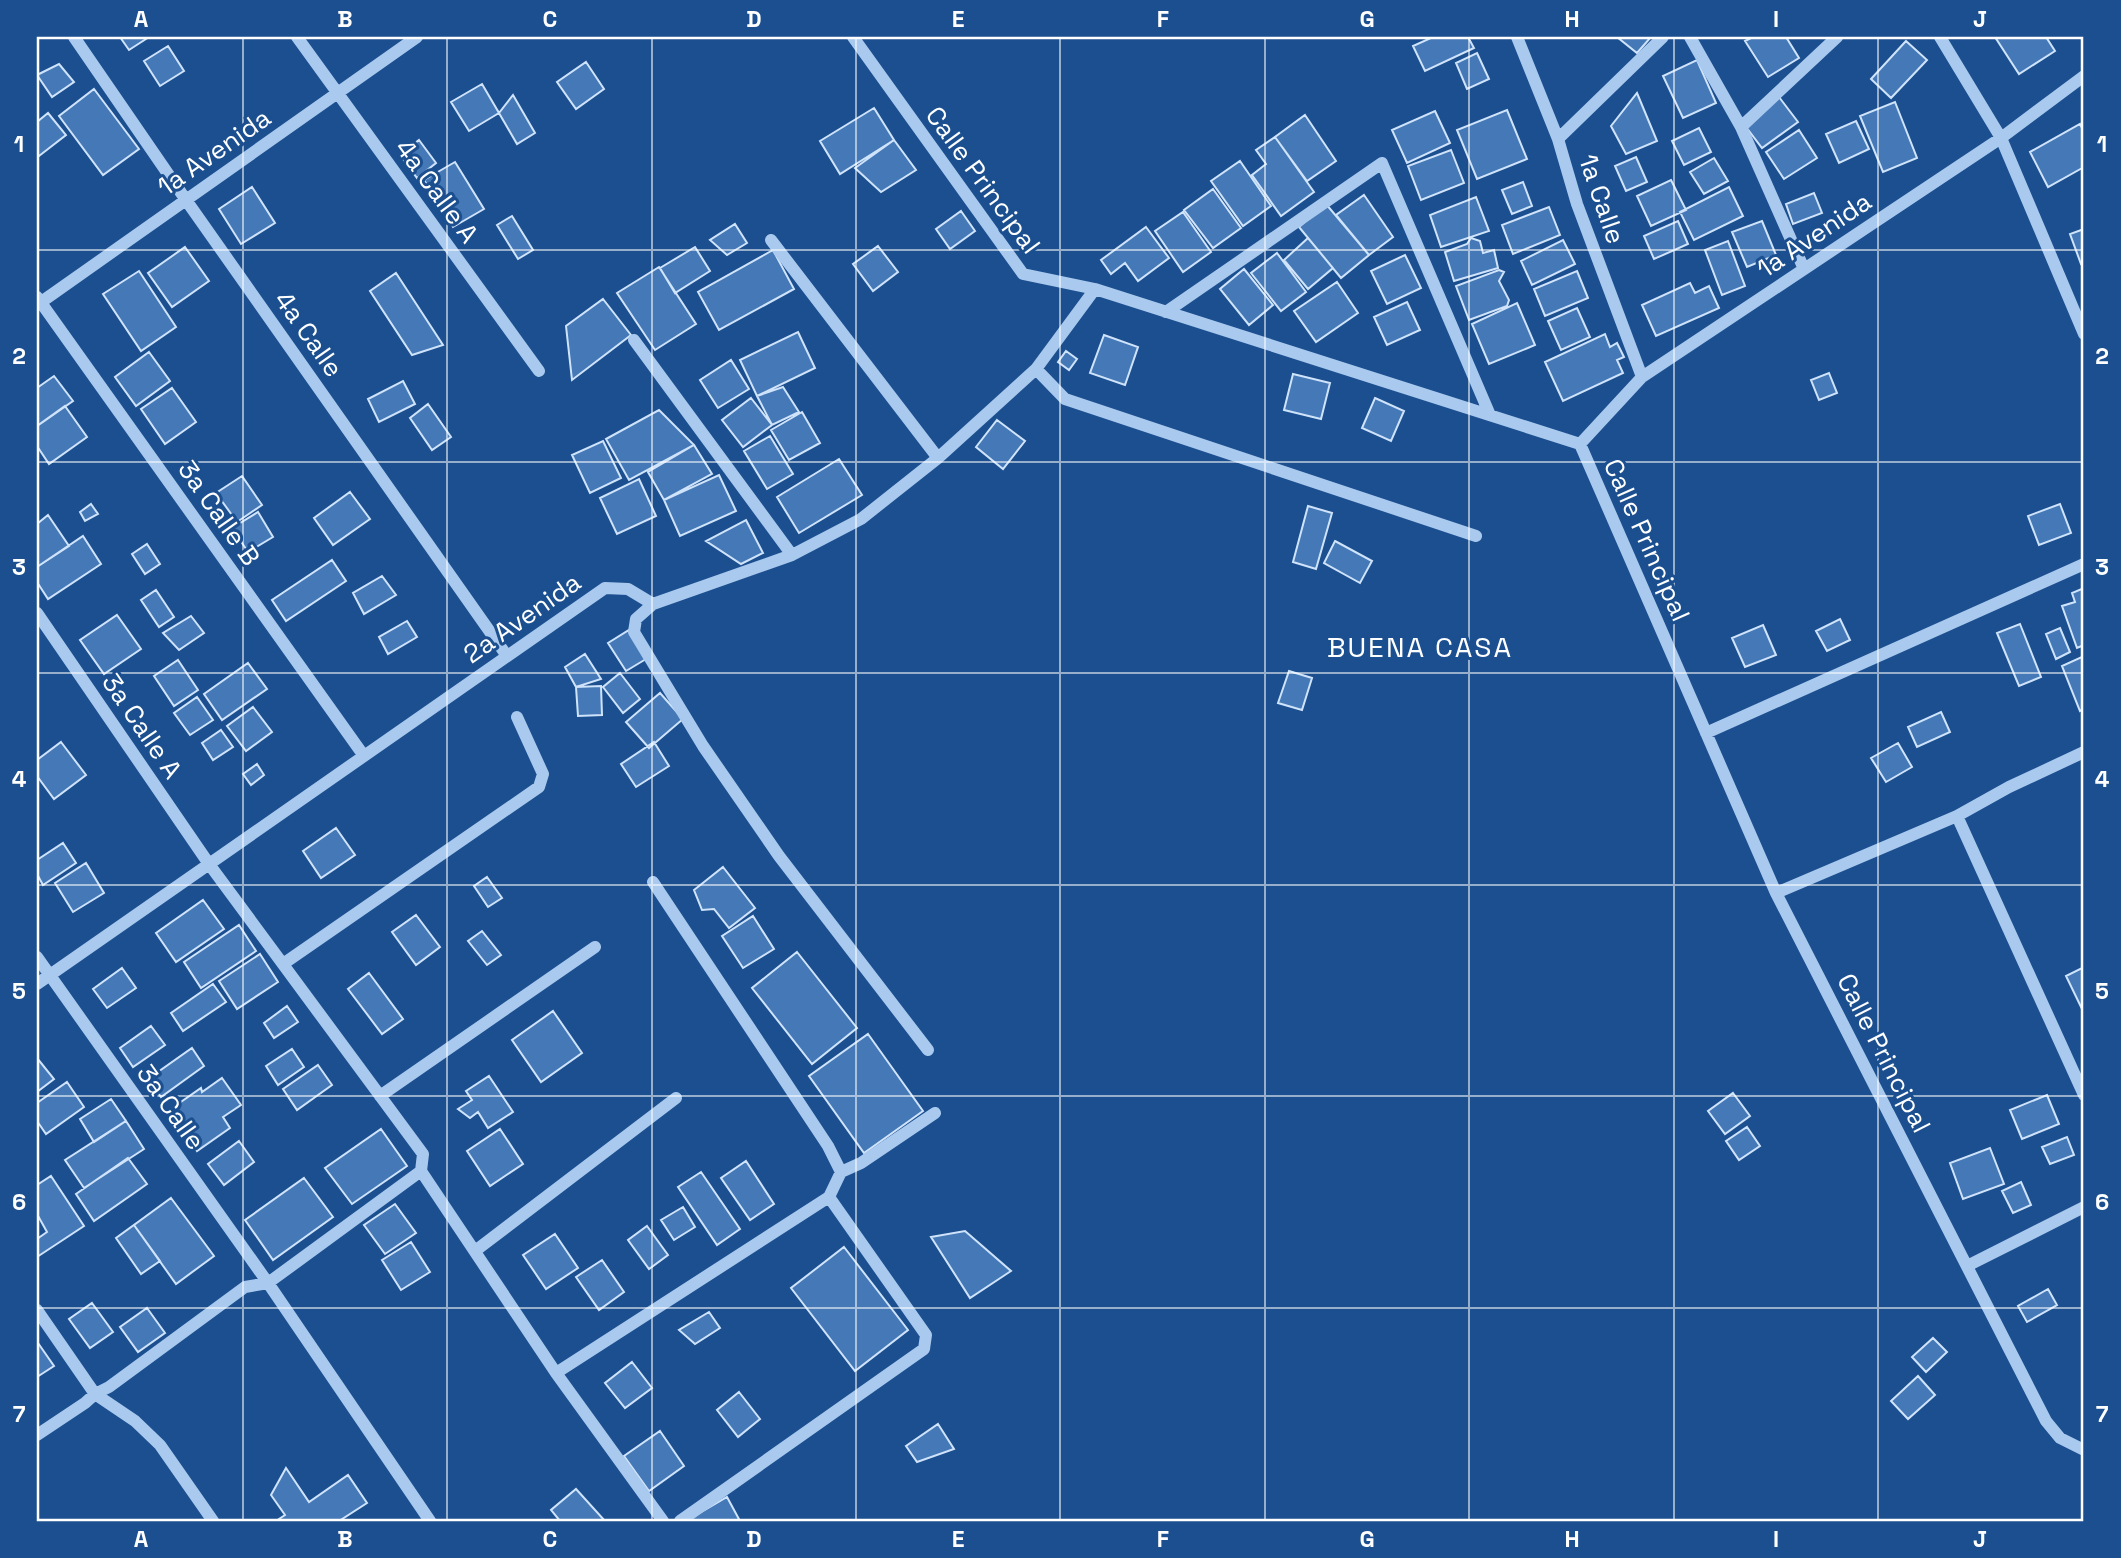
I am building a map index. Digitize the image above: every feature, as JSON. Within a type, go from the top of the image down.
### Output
[{"type":"street","name":"4a Calle","points":[[74,37],[508,656]]},
{"type":"street","name":"4a Calle A","points":[[298,37],[539,371]]},
{"type":"street","name":"1a Avenida","points":[[38,301],[417,37]]},
{"type":"street","name":"Calle Principal","points":[[853,37],[1023,274],[1095,289],[1580,444],[1776,893],[2046,1421],[2060,1438],[2084,1450]]},
{"type":"street","name":"1a Calle","points":[[1517,37],[1558,139],[1577,204],[1642,377]]},
{"type":"street","points":[[1558,139],[1663,37]]},
{"type":"street","points":[[1690,37],[1741,127],[1804,269]]},
{"type":"street","points":[[1741,127],[1837,37]]},
{"type":"street","points":[[1940,37],[2001,138],[2084,334]]},
{"type":"street","name":"1a Avenida","points":[[1580,444],[1642,377],[2001,138],[2084,76]]},
{"type":"street","points":[[1166,312],[1382,163],[1489,415]]},
{"type":"street","points":[[771,240],[938,458]]},
{"type":"street","points":[[928,1050],[779,856],[703,746],[634,632],[636,619],[653,604],[792,555],[861,519],[938,458],[1036,369],[1095,289]]},
{"type":"street","name":"3a Calle B","points":[[38,301],[364,756]]},
{"type":"street","points":[[634,340],[792,555]]},
{"type":"street","points":[[1036,369],[1065,400],[1476,536]]},
{"type":"street","points":[[1706,733],[2084,564]]},
{"type":"street","name":"2a Avenida","points":[[37,984],[605,588],[628,590],[653,604]]},
{"type":"street","name":"3a Calle A","points":[[37,613],[209,864],[423,1154],[421,1171],[556,1373],[663,1521]]},
{"type":"street","points":[[284,964],[539,788],[543,774],[517,717]]},
{"type":"street","points":[[1776,893],[1957,816],[2009,787],[2084,752]]},
{"type":"street","points":[[1957,816],[2084,1095]]},
{"type":"street","points":[[653,882],[828,1146],[841,1172]]},
{"type":"street","points":[[380,1096],[595,947]]},
{"type":"street","name":"3a Calle","points":[[37,957],[268,1283],[430,1521]]},
{"type":"street","points":[[475,1251],[676,1098]]},
{"type":"street","points":[[556,1373],[829,1197],[841,1172],[861,1163],[935,1113]]},
{"type":"street","points":[[37,1435],[109,1387],[245,1287],[268,1283],[421,1171]]},
{"type":"street","points":[[680,1521],[924,1349],[926,1335],[829,1197]]},
{"type":"street","points":[[1967,1266],[2084,1207]]},
{"type":"street","points":[[37,1310],[95,1394],[135,1421],[160,1445],[214,1521]]},
{"type":"building","points":[[120,37],[149,37],[129,50]]},
{"type":"building","points":[[1433,37],[1468,37],[1474,48],[1425,71],[1413,46]]},
{"type":"building","points":[[1617,37],[1651,37],[1637,53]]},
{"type":"building","points":[[1753,37],[1786,37],[1799,58],[1768,77],[1745,41]]},
{"type":"building","points":[[1995,37],[2046,37],[2055,51],[2019,74]]},
{"type":"building","points":[[1906,41],[1927,60],[1891,98],[1871,79]]},
{"type":"building","points":[[168,46],[184,71],[160,86],[144,61]]},
{"type":"building","points":[[1477,53],[1489,79],[1467,89],[1456,63]]},
{"type":"building","points":[[1697,60],[1716,103],[1683,118],[1663,76]]},
{"type":"building","points":[[586,62],[604,89],[576,109],[557,82]]},
{"type":"building","points":[[59,64],[74,82],[52,97],[37,75]]},
{"type":"building","points":[[482,84],[499,113],[469,131],[451,102]]},
{"type":"building","points":[[94,89],[139,149],[103,175],[59,116]]},
{"type":"building","points":[[1637,93],[1657,141],[1626,154],[1611,126]]},
{"type":"building","points":[[513,95],[535,133],[517,144],[499,113]]},
{"type":"building","points":[[1779,97],[1798,122],[1762,148],[1743,123]]},
{"type":"building","points":[[1895,102],[1917,158],[1883,172],[1860,116]]},
{"type":"building","points":[[874,108],[894,140],[840,174],[820,141]]},
{"type":"building","points":[[1507,110],[1527,159],[1477,179],[1457,130]]},
{"type":"building","points":[[1435,111],[1450,143],[1407,163],[1392,130]]},
{"type":"building","points":[[48,113],[66,135],[39,156],[37,122]]},
{"type":"building","points":[[1305,115],[1336,161],[1307,181],[1275,137]]},
{"type":"building","points":[[1856,121],[1869,149],[1839,163],[1826,134]]},
{"type":"building","points":[[2080,124],[2084,132],[2084,167],[2048,187],[2030,152]]},
{"type":"building","points":[[1699,128],[1711,152],[1684,165],[1672,141]]},
{"type":"building","points":[[1799,130],[1817,158],[1784,179],[1766,152]]},
{"type":"building","points":[[1275,137],[1314,192],[1281,216],[1252,175],[1266,164],[1256,150]]},
{"type":"building","points":[[419,140],[436,163],[417,178],[400,155]]},
{"type":"building","points":[[894,140],[916,170],[881,192],[855,168]]},
{"type":"building","points":[[1451,150],[1464,183],[1421,200],[1408,166]]},
{"type":"building","points":[[1636,157],[1647,182],[1626,191],[1615,166]]},
{"type":"building","points":[[1714,158],[1728,181],[1704,194],[1690,172]]},
{"type":"building","points":[[1240,161],[1271,206],[1243,226],[1211,181]]},
{"type":"building","points":[[455,162],[484,209],[453,227],[424,180]]},
{"type":"building","points":[[1671,180],[1686,210],[1651,226],[1637,196]]},
{"type":"building","points":[[1523,182],[1532,206],[1512,214],[1502,190]]},
{"type":"building","points":[[252,187],[275,223],[241,244],[219,209]]},
{"type":"building","points":[[1729,187],[1743,216],[1694,240],[1680,212]]},
{"type":"building","points":[[1213,189],[1241,228],[1213,248],[1184,210]]},
{"type":"building","points":[[1814,193],[1822,213],[1793,224],[1786,204]]},
{"type":"building","points":[[1364,195],[1393,237],[1369,255],[1336,215]]},
{"type":"building","points":[[1476,197],[1489,231],[1441,247],[1430,215]]},
{"type":"building","points":[[1326,204],[1369,255],[1341,278],[1299,227]]},
{"type":"building","points":[[1549,207],[1560,235],[1513,254],[1502,225]]},
{"type":"building","points":[[961,211],[975,231],[950,249],[936,229]]},
{"type":"building","points":[[1183,212],[1211,252],[1183,272],[1155,231]]},
{"type":"building","points":[[512,216],[533,250],[518,259],[497,225]]},
{"type":"building","points":[[1678,221],[1688,244],[1654,259],[1644,236]]},
{"type":"building","points":[[1762,221],[1776,255],[1747,267],[1732,232]]},
{"type":"building","points":[[735,224],[747,243],[727,255],[710,240]]},
{"type":"building","points":[[1146,227],[1169,258],[1138,281],[1125,263],[1111,274],[1101,260]]},
{"type":"building","points":[[2084,229],[2084,262],[2081,264],[2070,234]]},
{"type":"building","points":[[1308,238],[1333,268],[1308,289],[1284,260]]},
{"type":"building","points":[[1471,238],[1480,241],[1483,253],[1494,250],[1498,268],[1454,281],[1445,252],[1467,244]]},
{"type":"building","points":[[1563,240],[1575,264],[1532,285],[1521,261]]},
{"type":"building","points":[[1728,241],[1745,286],[1722,295],[1705,250]]},
{"type":"building","points":[[878,246],[898,272],[873,291],[853,264]]},
{"type":"building","points":[[185,247],[209,281],[172,307],[148,273]]},
{"type":"building","points":[[695,247],[710,271],[675,293],[660,268]]},
{"type":"building","points":[[773,250],[794,289],[719,330],[698,292]]},
{"type":"building","points":[[1277,253],[1306,292],[1281,311],[1251,273]]},
{"type":"building","points":[[1405,255],[1421,288],[1387,304],[1371,271]]},
{"type":"building","points":[[659,267],[696,324],[655,350],[617,293]]},
{"type":"building","points":[[1244,269],[1273,305],[1249,325],[1220,289]]},
{"type":"building","points":[[1499,270],[1504,272],[1499,281],[1509,300],[1507,306],[1469,320],[1456,286]]},
{"type":"building","points":[[139,271],[176,327],[141,351],[103,294]]},
{"type":"building","points":[[1577,271],[1588,298],[1545,316],[1534,289]]},
{"type":"building","points":[[396,273],[443,345],[412,355],[370,291]]},
{"type":"building","points":[[1337,282],[1358,313],[1316,342],[1294,311]]},
{"type":"building","points":[[1690,283],[1695,293],[1709,286],[1719,308],[1656,336],[1642,305]]},
{"type":"building","points":[[603,299],[631,335],[572,380],[566,326]]},
{"type":"building","points":[[1407,302],[1420,330],[1387,345],[1374,317]]},
{"type":"building","points":[[1517,303],[1535,345],[1489,364],[1472,324]]},
{"type":"building","points":[[1577,308],[1590,337],[1561,350],[1548,321]]},
{"type":"building","points":[[798,332],[815,368],[757,396],[740,360]]},
{"type":"building","points":[[1605,334],[1610,347],[1617,343],[1624,357],[1617,360],[1623,373],[1563,401],[1545,362]]},
{"type":"building","points":[[1104,335],[1138,347],[1125,385],[1090,373]]},
{"type":"building","points":[[1066,351],[1077,359],[1069,370],[1058,362]]},
{"type":"building","points":[[149,352],[170,381],[136,406],[115,377]]},
{"type":"building","points":[[731,360],[749,389],[718,408],[700,380]]},
{"type":"building","points":[[1829,373],[1837,393],[1819,400],[1811,380]]},
{"type":"building","points":[[1293,374],[1330,383],[1321,419],[1284,410]]},
{"type":"building","points":[[54,376],[73,401],[37,426],[37,388]]},
{"type":"building","points":[[403,381],[415,404],[379,422],[368,399]]},
{"type":"building","points":[[783,387],[799,412],[772,425],[757,396]]},
{"type":"building","points":[[172,388],[196,422],[165,444],[141,409]]},
{"type":"building","points":[[751,398],[772,425],[743,447],[722,420]]},
{"type":"building","points":[[1375,398],[1404,411],[1391,441],[1362,428]]},
{"type":"building","points":[[428,404],[451,437],[432,450],[410,418]]},
{"type":"building","points":[[65,406],[87,437],[49,464],[37,446],[37,426]]},
{"type":"building","points":[[659,410],[694,445],[629,480],[606,439]]},
{"type":"building","points":[[802,412],[820,443],[789,460],[771,430]]},
{"type":"building","points":[[997,420],[1025,441],[1003,469],[976,447]]},
{"type":"building","points":[[770,436],[793,474],[767,489],[744,451]]},
{"type":"building","points":[[603,441],[621,478],[590,493],[572,455]]},
{"type":"building","points":[[694,445],[712,474],[664,500],[648,472]]},
{"type":"building","points":[[839,459],[862,495],[799,533],[777,497]]},
{"type":"building","points":[[719,475],[736,511],[680,536],[664,500]]},
{"type":"building","points":[[242,476],[262,505],[237,522],[216,493]]},
{"type":"building","points":[[639,479],[656,516],[617,534],[600,498]]},
{"type":"building","points":[[350,492],[370,519],[333,545],[314,518]]},
{"type":"building","points":[[91,504],[98,514],[85,521],[80,512]]},
{"type":"building","points":[[2060,504],[2071,533],[2039,545],[2028,516]]},
{"type":"building","points":[[1308,506],[1332,513],[1316,569],[1293,562]]},
{"type":"building","points":[[258,512],[273,537],[248,552],[232,528]]},
{"type":"building","points":[[48,515],[69,546],[37,567],[37,524]]},
{"type":"building","points":[[746,520],[763,553],[741,564],[706,541]]},
{"type":"building","points":[[83,536],[101,564],[48,599],[37,582],[37,567]]},
{"type":"building","points":[[1335,541],[1372,561],[1360,583],[1324,563]]},
{"type":"building","points":[[147,544],[160,564],[145,574],[132,554]]},
{"type":"building","points":[[332,560],[346,581],[286,621],[272,600]]},
{"type":"building","points":[[382,576],[396,595],[364,614],[353,593]]},
{"type":"building","points":[[2084,588],[2084,645],[2077,648],[2062,606],[2075,602],[2072,593]]},
{"type":"building","points":[[156,590],[174,617],[159,627],[141,600]]},
{"type":"building","points":[[117,615],[141,649],[104,674],[80,640]]},
{"type":"building","points":[[191,616],[204,633],[179,650],[163,633]]},
{"type":"building","points":[[1840,619],[1850,640],[1827,651],[1816,631]]},
{"type":"building","points":[[407,621],[417,637],[388,654],[379,637]]},
{"type":"building","points":[[2020,624],[2041,677],[2019,686],[1997,633]]},
{"type":"building","points":[[1763,625],[1776,655],[1745,667],[1732,638]]},
{"type":"building","points":[[2060,628],[2070,652],[2056,659],[2046,634]]},
{"type":"building","points":[[629,630],[646,659],[626,671],[608,643]]},
{"type":"building","points":[[585,654],[601,679],[576,687],[565,667]]},
{"type":"building","points":[[2084,656],[2084,709],[2080,711],[2062,666]]},
{"type":"building","points":[[178,660],[198,690],[174,706],[154,676]]},
{"type":"building","points":[[248,663],[267,689],[222,720],[204,694]]},
{"type":"building","points":[[1289,671],[1312,678],[1302,710],[1278,703]]},
{"type":"building","points":[[620,673],[640,699],[623,713],[603,687]]},
{"type":"building","points":[[601,686],[602,715],[578,716],[576,687]]},
{"type":"building","points":[[660,693],[683,719],[649,748],[626,722]]},
{"type":"building","points":[[197,697],[213,720],[190,735],[174,713]]},
{"type":"building","points":[[253,707],[272,732],[246,751],[227,726]]},
{"type":"building","points":[[1941,712],[1950,732],[1917,747],[1908,727]]},
{"type":"building","points":[[221,730],[233,747],[213,760],[202,743]]},
{"type":"building","points":[[61,742],[86,775],[54,799],[37,776],[37,760]]},
{"type":"building","points":[[654,742],[669,766],[636,787],[621,764]]},
{"type":"building","points":[[1898,743],[1912,767],[1886,782],[1871,758]]},
{"type":"building","points":[[257,764],[264,775],[251,785],[243,774]]},
{"type":"building","points":[[336,828],[355,855],[321,878],[303,851]]},
{"type":"building","points":[[63,843],[76,863],[43,885],[37,874],[37,860]]},
{"type":"building","points":[[86,863],[104,893],[73,912],[55,883]]},
{"type":"building","points":[[723,867],[755,908],[729,928],[714,909],[702,910],[694,890]]},
{"type":"building","points":[[487,877],[502,898],[488,907],[474,886]]},
{"type":"building","points":[[203,900],[224,929],[176,962],[156,933]]},
{"type":"building","points":[[416,915],[440,947],[416,965],[392,932]]},
{"type":"building","points":[[753,916],[774,949],[743,968],[722,936]]},
{"type":"building","points":[[239,925],[256,951],[201,988],[184,962]]},
{"type":"building","points":[[482,931],[501,955],[487,965],[468,941]]},
{"type":"building","points":[[797,952],[857,1028],[812,1064],[752,988]]},
{"type":"building","points":[[260,954],[278,982],[237,1009],[219,981]]},
{"type":"building","points":[[2084,967],[2084,1010],[2083,1011],[2066,976]]},
{"type":"building","points":[[122,968],[136,988],[107,1008],[93,989]]},
{"type":"building","points":[[369,973],[403,1019],[382,1034],[348,989]]},
{"type":"building","points":[[213,984],[226,1002],[183,1031],[171,1013]]},
{"type":"building","points":[[287,1006],[298,1022],[274,1038],[264,1023]]},
{"type":"building","points":[[553,1011],[582,1053],[541,1082],[512,1040]]},
{"type":"building","points":[[151,1026],[165,1045],[133,1067],[120,1048]]},
{"type":"building","points":[[868,1034],[923,1111],[864,1153],[809,1076]]},
{"type":"building","points":[[192,1048],[204,1066],[161,1097],[148,1079]]},
{"type":"building","points":[[292,1049],[304,1067],[278,1085],[266,1066]]},
{"type":"building","points":[[37,1058],[54,1079],[37,1092]]},
{"type":"building","points":[[318,1065],[332,1085],[297,1110],[283,1089]]},
{"type":"building","points":[[489,1076],[513,1112],[488,1128],[478,1112],[470,1118],[458,1109],[472,1100],[466,1091]]},
{"type":"building","points":[[222,1078],[241,1105],[223,1117],[230,1128],[197,1151],[168,1111],[201,1088],[202,1092]]},
{"type":"building","points":[[67,1082],[84,1107],[46,1134],[37,1121],[37,1103]]},
{"type":"building","points":[[1733,1093],[1750,1116],[1725,1134],[1708,1111]]},
{"type":"building","points":[[2047,1095],[2059,1124],[2022,1139],[2010,1110]]},
{"type":"building","points":[[111,1099],[126,1121],[94,1142],[80,1119]]},
{"type":"building","points":[[126,1121],[144,1149],[84,1188],[65,1160]]},
{"type":"building","points":[[1747,1127],[1760,1146],[1739,1160],[1726,1141]]},
{"type":"building","points":[[381,1129],[407,1166],[352,1204],[325,1168]]},
{"type":"building","points":[[500,1129],[523,1164],[490,1186],[467,1151]]},
{"type":"building","points":[[2067,1137],[2074,1155],[2050,1164],[2042,1147]]},
{"type":"building","points":[[239,1141],[254,1162],[224,1185],[208,1164]]},
{"type":"building","points":[[1990,1148],[2004,1184],[1963,1199],[1950,1163]]},
{"type":"building","points":[[128,1158],[147,1184],[94,1221],[76,1194]]},
{"type":"building","points":[[746,1161],[774,1204],[750,1220],[721,1178]]},
{"type":"building","points":[[701,1172],[740,1229],[717,1245],[678,1187]]},
{"type":"building","points":[[51,1176],[84,1226],[37,1257],[37,1239],[47,1232],[37,1214],[37,1185]]},
{"type":"building","points":[[304,1178],[333,1217],[273,1260],[245,1220]]},
{"type":"building","points":[[2021,1182],[2031,1205],[2013,1213],[2002,1191]]},
{"type":"building","points":[[171,1198],[214,1256],[176,1284],[134,1225]]},
{"type":"building","points":[[395,1204],[416,1233],[385,1254],[364,1225]]},
{"type":"building","points":[[683,1207],[695,1227],[674,1240],[661,1220]]},
{"type":"building","points":[[134,1225],[160,1261],[141,1274],[116,1238]]},
{"type":"building","points":[[647,1226],[668,1255],[649,1269],[628,1240]]},
{"type":"building","points":[[965,1231],[1011,1271],[970,1298],[931,1237]]},
{"type":"building","points":[[555,1234],[578,1268],[546,1289],[523,1255]]},
{"type":"building","points":[[411,1242],[430,1272],[401,1290],[382,1260]]},
{"type":"building","points":[[844,1247],[908,1330],[855,1371],[791,1288]]},
{"type":"building","points":[[602,1260],[624,1292],[599,1310],[576,1277]]},
{"type":"building","points":[[2048,1289],[2057,1305],[2027,1322],[2018,1306]]},
{"type":"building","points":[[92,1303],[113,1332],[90,1348],[69,1319]]},
{"type":"building","points":[[147,1308],[165,1333],[138,1352],[120,1327]]},
{"type":"building","points":[[709,1312],[720,1328],[695,1344],[679,1330]]},
{"type":"building","points":[[1933,1338],[1947,1352],[1926,1372],[1912,1357]]},
{"type":"building","points":[[37,1344],[54,1366],[37,1377]]},
{"type":"building","points":[[632,1362],[652,1388],[625,1408],[605,1383]]},
{"type":"building","points":[[1918,1376],[1935,1395],[1908,1419],[1891,1401]]},
{"type":"building","points":[[739,1392],[760,1419],[738,1437],[717,1410]]},
{"type":"building","points":[[938,1424],[954,1449],[917,1462],[906,1446]]},
{"type":"building","points":[[660,1431],[684,1466],[649,1491],[624,1456]]},
{"type":"building","points":[[286,1468],[309,1502],[348,1475],[367,1503],[339,1521],[276,1521],[285,1515],[271,1495]]},
{"type":"building","points":[[576,1489],[605,1521],[560,1521],[551,1510]]},
{"type":"building","points":[[727,1497],[740,1521],[686,1521]]},
{"type":"district","name":"BUENA CASA","points":[[1420,647]]}]
